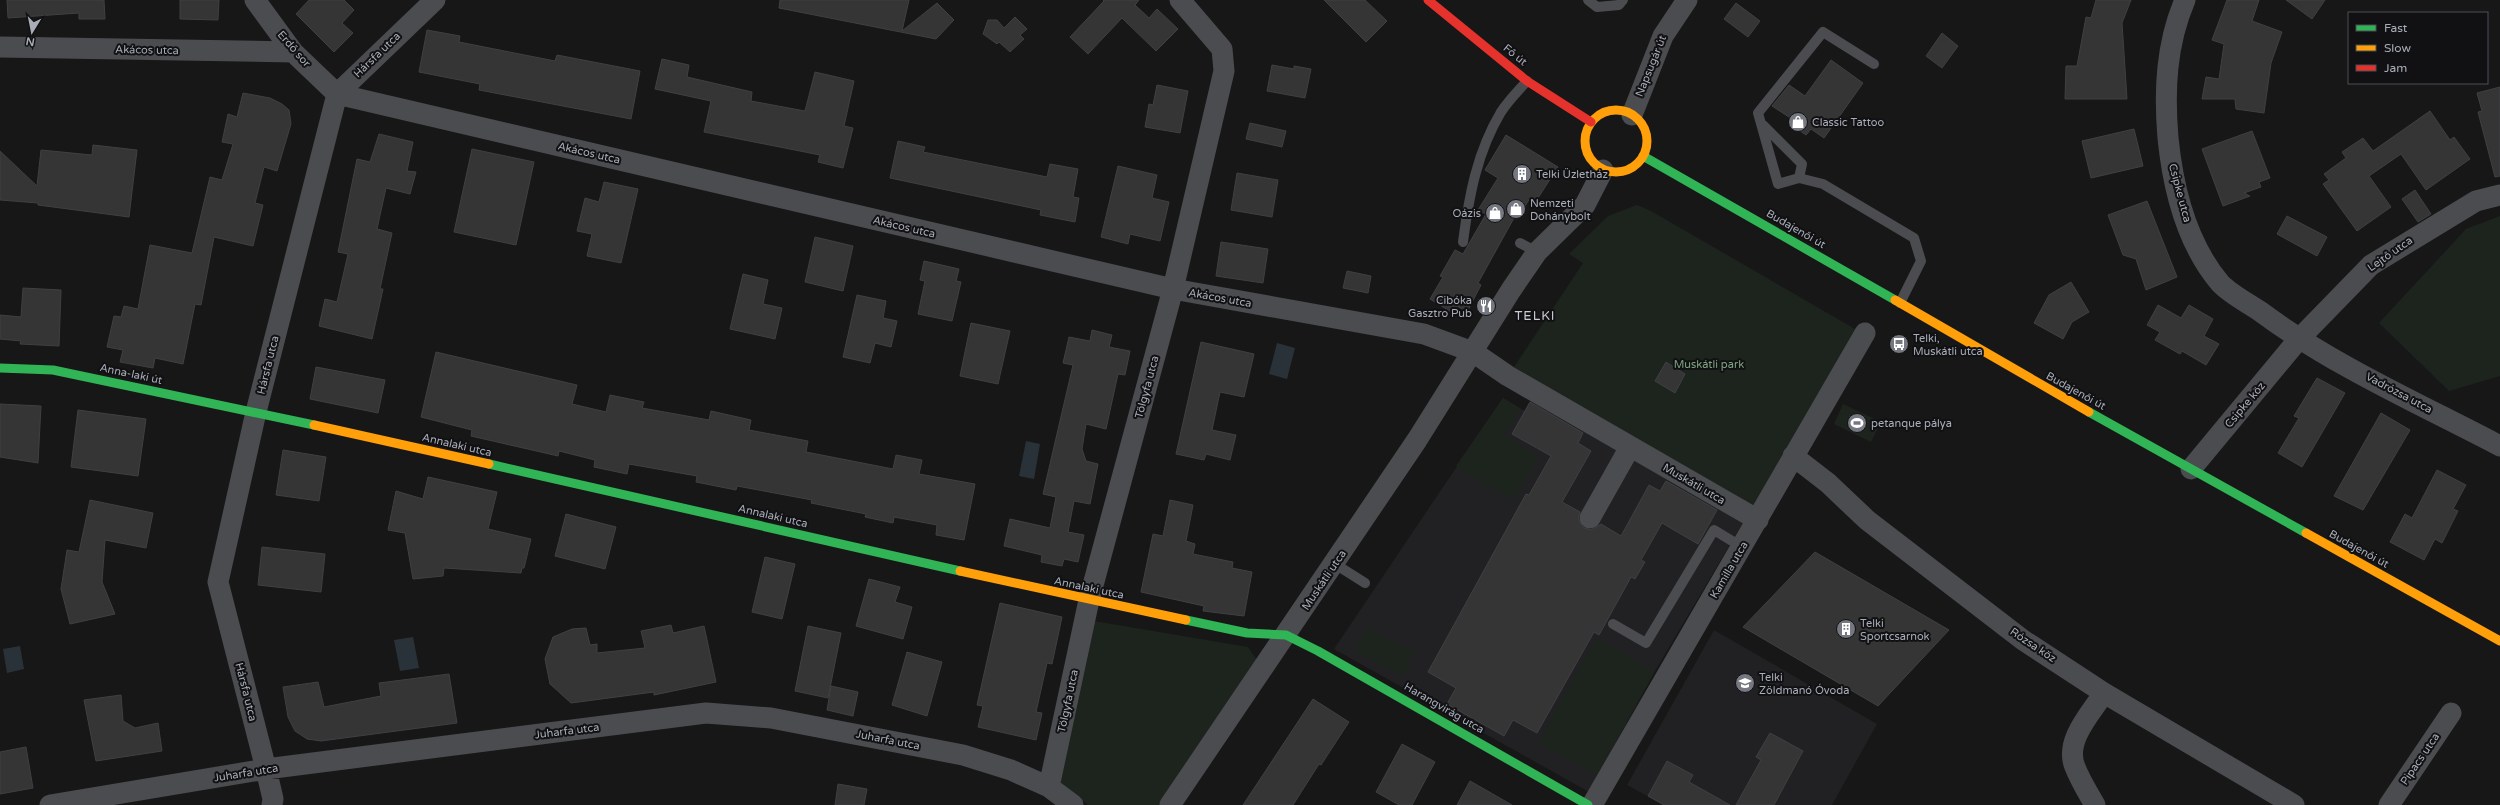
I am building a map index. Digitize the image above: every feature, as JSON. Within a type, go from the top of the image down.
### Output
[{"type":"street","name":"Erdő sor","points":[[254,0],[293,52],[337,94]]},
{"type":"street","name":"Hársfa utca","points":[[272,805],[273,799],[266,769],[218,582],[256,412],[337,94],[435,0]]},
{"type":"street","name":"Tölgyfa utca","points":[[1049,787],[1089,600],[1173,289],[1224,71],[1222,49],[1180,0]]},
{"type":"street","name":"Fő út","points":[[1428,0],[1527,81],[1591,122]]},
{"type":"street","name":"Napsugár út","points":[[1632,114],[1663,36],[1687,0]]},
{"type":"street","name":"Csipke utca","points":[[2185,0],[2168,58],[2165,105],[2170,153],[2183,209],[2195,245],[2221,284],[2298,340]]},
{"type":"street","name":"Akácos utca","points":[[0,47],[293,52]]},
{"type":"street","name":"Akácos utca","points":[[337,94],[1173,289],[1424,334],[1473,352]]},
{"type":"street","points":[[1614,110],[1632,114],[1640,121],[1647,138],[1644,156],[1638,164],[1626,171],[1612,172],[1603,170],[1595,165],[1585,149],[1586,130],[1591,122],[1602,114],[1614,110]]},
{"type":"street","name":"Budajenői út","points":[[1644,156],[1679,179],[1773,229],[1900,304],[2191,469],[2500,641]]},
{"type":"street","name":"Muskátli utca","points":[[1170,805],[1335,564],[1473,352],[1528,248],[1585,205],[1603,170]]},
{"type":"street","name":"Lejtő utca","points":[[2298,340],[2371,265],[2476,201],[2500,195]]},
{"type":"street","name":"Kamilla utca","points":[[1592,805],[1865,333]]},
{"type":"street","name":"Vadrózsa utca","points":[[2298,340],[2500,446]]},
{"type":"street","name":"Csipke köz","points":[[2191,469],[2298,340]]},
{"type":"street","name":"Muskátli utca","points":[[1473,352],[1508,376],[1758,520]]},
{"type":"street","name":"Anna-laki út","points":[[0,368],[53,370],[256,412]]},
{"type":"street","name":"Annalaki utca","points":[[256,412],[1089,600],[1247,633],[1286,635]]},
{"type":"street","points":[[1590,518],[1630,447]]},
{"type":"street","name":"Rózsa köz","points":[[1793,456],[1828,483],[1867,520],[2011,631],[2104,693],[2294,805]]},
{"type":"street","name":"Harangvirág utca","points":[[1286,635],[1318,650],[1588,805]]},
{"type":"street","points":[[2095,805],[2074,766],[2072,749],[2075,740],[2104,693]]},
{"type":"street","name":"Juharfa utca","points":[[50,805],[266,769],[706,713],[771,718],[963,755],[1011,770],[1049,787],[1073,805]]},
{"type":"street","name":"Pipacs utca","points":[[2389,805],[2451,713]]},
{"type":"lane","points":[[1588,0],[1597,6],[1619,5],[1623,0]]},
{"type":"lane","points":[[1874,64],[1823,32],[1758,113],[1778,184],[1799,178],[1823,184],[1914,238],[1921,261],[1900,304]]},
{"type":"lane","points":[[1463,242],[1470,192],[1486,141],[1502,111],[1527,81]]},
{"type":"lane","points":[[1761,123],[1802,164],[1799,178]]},
{"type":"lane","points":[[1613,624],[1646,643],[1714,530],[1742,547]]},
{"type":"lane","points":[[1335,564],[1365,583]]},
{"type":"shaded area","points":[[1277,343],[1295,348],[1287,379],[1269,374]]},
{"type":"shaded area","points":[[1503,398],[1525,411],[1531,400],[1744,521],[1655,671],[1589,792],[1334,649]]},
{"type":"shaded area","points":[[1026,441],[1040,444],[1034,479],[1019,476]]},
{"type":"shaded area","name":"Telki Zöldmanó Óvoda","points":[[1714,630],[1877,724],[1832,805],[1664,805],[1627,785]]},
{"type":"shaded area","points":[[413,637],[419,668],[400,671],[394,640]]},
{"type":"shaded area","points":[[20,646],[24,669],[7,673],[3,649]]},
{"type":"green space","name":"Muskátli park","points":[[1637,205],[1651,211],[1855,329],[1752,509],[1512,370],[1583,263],[1569,254],[1608,216]]},
{"type":"green space","points":[[2500,216],[2500,376],[2449,391],[2379,323],[2466,229]]},
{"type":"green space","points":[[1503,398],[1520,408],[1504,435],[1539,456],[1513,500],[1456,466]]},
{"type":"green space","name":"petanque pálya","points":[[1843,404],[1881,422],[1871,442],[1834,424]]},
{"type":"green space","points":[[1094,621],[1248,647],[1259,663],[1160,805],[1088,805],[1060,782]]},
{"type":"green space","points":[[1366,628],[1414,652],[1402,676],[1355,652]]},
{"type":"green space","points":[[1596,639],[1655,671],[1597,775],[1538,743]]},
{"type":"building","points":[[7,0],[104,0],[105,19],[79,19],[79,13],[8,18]]},
{"type":"building","points":[[180,0],[219,0],[218,20],[180,19]]},
{"type":"building","points":[[309,0],[344,0],[354,10],[342,23],[353,33],[334,52],[296,14]]},
{"type":"building","points":[[780,0],[909,0],[902,31],[937,3],[954,20],[936,39],[779,8]]},
{"type":"building","points":[[1103,0],[1139,0],[1135,5],[1149,18],[1157,9],[1178,29],[1156,51],[1122,18],[1088,54],[1070,37],[1104,1]]},
{"type":"building","points":[[1324,0],[1365,0],[1387,21],[1366,42]]},
{"type":"building","points":[[2096,0],[2131,0],[2122,23],[2127,99],[2065,99],[2066,66],[2077,66],[2086,17],[2091,18]]},
{"type":"building","points":[[2227,0],[2259,0],[2252,21],[2282,32],[2271,63],[2264,113],[2236,109],[2235,99],[2202,99],[2206,77],[2219,79],[2224,44],[2212,40]]},
{"type":"building","points":[[2286,0],[2325,0],[2312,19]]},
{"type":"building","points":[[1736,3],[1760,21],[1748,37],[1724,19]]},
{"type":"building","points":[[1015,17],[1027,29],[1020,35],[1024,39],[1010,52],[999,42],[997,44],[983,34],[988,20],[997,20],[1004,28]]},
{"type":"building","points":[[427,30],[460,36],[459,42],[555,61],[557,55],[640,71],[631,119],[479,90],[480,84],[419,72]]},
{"type":"building","points":[[1942,33],[1958,46],[1942,68],[1926,56]]},
{"type":"building","points":[[662,59],[689,65],[687,77],[752,92],[751,101],[805,111],[815,72],[854,81],[844,126],[853,128],[843,168],[818,162],[820,155],[704,132],[711,101],[655,89]]},
{"type":"building","points":[[1831,60],[1863,83],[1824,138],[1811,129],[1806,135],[1789,123],[1792,119],[1772,106],[1789,85],[1805,96]]},
{"type":"building","points":[[1272,65],[1294,69],[1294,66],[1311,69],[1305,98],[1267,91]]},
{"type":"building","points":[[1157,85],[1188,91],[1180,133],[1145,127],[1149,104],[1153,105]]},
{"type":"building","points":[[2500,87],[2500,176],[2495,177],[2478,112],[2482,111],[2477,93]]},
{"type":"building","points":[[243,93],[270,98],[282,104],[289,110],[291,124],[277,171],[264,167],[255,203],[263,205],[253,246],[214,237],[201,305],[195,304],[183,364],[155,358],[153,368],[120,362],[123,350],[107,347],[114,316],[121,317],[124,306],[138,309],[150,245],[192,253],[210,177],[222,180],[233,144],[222,142],[228,114],[237,117]]},
{"type":"building","points":[[2430,111],[2450,140],[2454,137],[2470,159],[2426,190],[2401,154],[2369,176],[2391,207],[2357,231],[2323,184],[2329,180],[2324,174],[2346,158],[2342,152],[2363,138],[2373,151]]},
{"type":"building","points":[[1250,123],[1286,131],[1282,147],[1246,139]]},
{"type":"building","points":[[2134,129],[2143,166],[2091,178],[2082,141]]},
{"type":"building","points":[[2252,131],[2270,178],[2259,182],[2261,187],[2244,193],[2250,196],[2223,206],[2202,149]]},
{"type":"building","points":[[379,134],[413,142],[407,171],[416,172],[410,194],[386,188],[377,229],[392,233],[380,289],[383,289],[372,339],[319,326],[325,299],[337,302],[348,254],[338,252],[357,159],[370,162]]},
{"type":"building","points":[[1506,135],[1558,167],[1536,201],[1530,198],[1517,219],[1514,218],[1478,283],[1481,285],[1467,312],[1457,306],[1453,313],[1430,299],[1443,277],[1440,276],[1455,250],[1463,254],[1486,214],[1478,210],[1498,178],[1485,170]]},
{"type":"building","points":[[898,141],[925,147],[923,152],[1047,177],[1050,164],[1078,169],[1073,197],[1079,198],[1075,222],[1040,215],[1041,210],[890,178]]},
{"type":"building","points":[[93,145],[137,150],[129,217],[38,205],[38,203],[0,200],[0,151],[37,186],[41,150],[92,155]]},
{"type":"building","points":[[472,149],[534,162],[516,245],[454,232]]},
{"type":"building","points":[[1118,166],[1157,175],[1152,198],[1169,202],[1160,241],[1130,234],[1128,244],[1101,237]]},
{"type":"building","points":[[1237,173],[1278,180],[1272,217],[1231,210]]},
{"type":"building","points":[[604,182],[638,189],[621,263],[587,256],[592,234],[577,231],[585,198],[599,202]]},
{"type":"building","points":[[2415,190],[2431,214],[2418,222],[2402,199]]},
{"type":"building","points":[[2147,201],[2177,277],[2146,290],[2136,259],[2123,255],[2108,215]]},
{"type":"building","points":[[2287,216],[2327,237],[2317,256],[2277,234]]},
{"type":"building","points":[[815,237],[853,246],[843,291],[805,282]]},
{"type":"building","points":[[1221,242],[1268,249],[1263,283],[1216,276]]},
{"type":"building","points":[[924,261],[959,269],[956,281],[961,282],[952,321],[918,314],[925,281],[920,280]]},
{"type":"building","points":[[1347,271],[1371,276],[1368,293],[1343,288]]},
{"type":"building","points":[[743,274],[768,280],[763,304],[782,308],[775,339],[730,329]]},
{"type":"building","points":[[2071,282],[2089,312],[2072,322],[2063,339],[2034,323],[2049,295]]},
{"type":"building","points":[[23,288],[61,290],[59,346],[20,344],[21,341],[0,339],[0,315],[21,317]]},
{"type":"building","points":[[857,295],[886,301],[883,318],[897,321],[891,347],[875,343],[870,363],[843,357]]},
{"type":"building","points":[[2158,305],[2181,318],[2189,305],[2213,319],[2204,336],[2219,344],[2206,365],[2182,351],[2180,354],[2155,340],[2160,332],[2147,325]]},
{"type":"building","points":[[971,323],[1010,331],[998,384],[960,376]]},
{"type":"building","points":[[1092,330],[1112,335],[1109,347],[1130,351],[1125,375],[1118,374],[1106,429],[1086,424],[1082,449],[1086,461],[1098,464],[1090,504],[1074,501],[1068,532],[1084,535],[1078,562],[1064,559],[1062,566],[1041,562],[1042,555],[1004,546],[1010,519],[1050,528],[1056,497],[1043,494],[1073,365],[1063,363],[1069,337],[1090,341]]},
{"type":"building","points":[[1201,342],[1254,354],[1244,397],[1220,392],[1212,430],[1236,435],[1230,460],[1206,454],[1204,460],[1176,454]]},
{"type":"building","points":[[436,352],[577,385],[572,404],[606,412],[610,395],[644,402],[642,408],[709,420],[711,411],[751,420],[749,430],[808,441],[806,452],[893,469],[896,455],[922,460],[919,474],[975,484],[964,540],[936,535],[937,525],[894,517],[893,523],[865,517],[866,514],[811,503],[812,500],[737,486],[736,490],[696,482],[697,476],[629,464],[627,474],[594,467],[595,460],[559,451],[558,456],[471,436],[472,430],[421,417]]},
{"type":"building","points":[[1666,362],[1685,374],[1675,393],[1655,381]]},
{"type":"building","points":[[316,367],[385,380],[378,413],[310,399]]},
{"type":"building","points":[[2317,378],[2345,393],[2302,467],[2278,453],[2299,418],[2294,416]]},
{"type":"building","points":[[1530,402],[1583,433],[1578,443],[1591,451],[1562,502],[1580,512],[1578,519],[1584,528],[1591,530],[1601,524],[1621,536],[1649,485],[1660,491],[1666,481],[1717,510],[1698,544],[1662,523],[1641,560],[1645,562],[1635,579],[1631,577],[1599,635],[1594,632],[1537,733],[1513,720],[1504,736],[1447,704],[1456,688],[1428,672],[1526,494],[1529,495],[1551,456],[1512,434]]},
{"type":"building","points":[[0,404],[41,406],[38,463],[0,457]]},
{"type":"building","points":[[78,410],[146,419],[138,476],[71,467]]},
{"type":"building","points":[[2381,413],[2410,430],[2363,510],[2334,496]]},
{"type":"building","points":[[283,450],[326,457],[319,501],[276,495]]},
{"type":"building","points":[[2437,470],[2466,485],[2453,509],[2458,511],[2442,543],[2435,539],[2424,560],[2390,542],[2405,514],[2412,518]]},
{"type":"building","points":[[428,477],[497,492],[488,529],[531,539],[524,568],[522,568],[521,573],[444,568],[443,576],[413,579],[405,533],[388,530],[396,491],[423,499]]},
{"type":"building","points":[[90,500],[153,513],[146,548],[105,540],[102,582],[115,614],[70,624],[61,589],[67,550],[79,552]]},
{"type":"building","points":[[1170,500],[1193,505],[1186,541],[1195,544],[1193,554],[1233,562],[1232,568],[1252,572],[1244,616],[1203,611],[1204,606],[1141,592],[1153,534],[1163,536]]},
{"type":"building","points":[[566,514],[616,527],[605,569],[555,556]]},
{"type":"building","points":[[262,547],[325,554],[321,592],[258,585]]},
{"type":"building","name":"Telki Sportcsarnok","points":[[1815,552],[1949,630],[1878,706],[1743,627]]},
{"type":"building","points":[[765,557],[795,564],[782,619],[752,612]]},
{"type":"building","points":[[869,579],[900,587],[895,602],[912,607],[903,639],[856,626]]},
{"type":"building","points":[[1000,603],[1062,617],[1052,664],[1047,663],[1036,712],[1042,713],[1036,740],[978,727],[983,706],[977,705]]},
{"type":"building","points":[[671,625],[673,633],[704,626],[716,682],[654,695],[654,692],[571,703],[550,684],[545,659],[553,637],[572,629],[586,628],[590,645],[597,644],[597,653],[645,648],[641,631]]},
{"type":"building","points":[[808,626],[841,633],[828,698],[795,691]]},
{"type":"building","points":[[907,652],[942,662],[927,716],[892,705]]},
{"type":"building","points":[[449,674],[457,723],[321,741],[307,739],[295,731],[288,717],[283,687],[318,682],[324,707],[381,696],[379,683]]},
{"type":"building","points":[[831,686],[858,692],[853,716],[827,710]]},
{"type":"building","points":[[121,695],[123,721],[135,728],[158,723],[162,751],[96,761],[84,700]]},
{"type":"building","points":[[1313,699],[1349,722],[1321,765],[1319,764],[1293,805],[1243,805]]},
{"type":"building","points":[[1770,733],[1803,751],[1774,805],[1736,805],[1761,760],[1756,757]]},
{"type":"building","points":[[1402,744],[1435,762],[1412,805],[1399,805],[1376,792]]},
{"type":"building","points":[[26,747],[33,788],[0,794],[0,752]]},
{"type":"building","points":[[1667,761],[1693,775],[1689,782],[1730,805],[1664,805],[1648,796]]},
{"type":"building","points":[[1470,781],[1512,805],[1457,805]]},
{"type":"building","points":[[838,784],[867,789],[864,805],[835,805]]},
{"type":"traffic: fast","points":[[1643,156],[1895,300]]},
{"type":"traffic: fast","points":[[0,368],[53,370],[314,425]]},
{"type":"traffic: fast","points":[[2089,412],[2306,533]]},
{"type":"traffic: fast","points":[[489,464],[960,571]]},
{"type":"traffic: fast","points":[[1186,620],[1247,633],[1286,635],[1318,651],[1588,805]]},
{"type":"traffic: slow","points":[[1610,110],[1622,110],[1638,119],[1645,129],[1647,141],[1645,153],[1638,163],[1622,172],[1610,172],[1599,167],[1590,158],[1585,147],[1585,135],[1590,124],[1599,115],[1610,110]]},
{"type":"traffic: slow","points":[[1895,300],[2089,412]]},
{"type":"traffic: slow","points":[[314,425],[489,464]]},
{"type":"traffic: slow","points":[[2306,533],[2500,641]]},
{"type":"traffic: slow","points":[[960,571],[1186,620]]},
{"type":"traffic: jam","points":[[1428,0],[1527,81],[1591,122]]},
{"type":"place","name":"Classic Tattoo","points":[[1798,122]]},
{"type":"place","name":"Telki Üzletház","points":[[1522,174]]},
{"type":"place","name":"Nemzeti Dohánybolt","points":[[1516,209]]},
{"type":"place","name":"Oázis","points":[[1495,213]]},
{"type":"place","name":"Cibóka Gasztro Pub","points":[[1486,306]]},
{"type":"place","name":"Telki, Muskátli utca","points":[[1899,344]]},
{"type":"place","name":"petanque pálya","points":[[1857,423]]},
{"type":"place","name":"Telki Sportcsarnok","points":[[1846,629]]},
{"type":"place","name":"Telki Zöldmanó Óvoda","points":[[1745,683]]},
{"type":"district","name":"TELKI","points":[[1535,316]]}]
